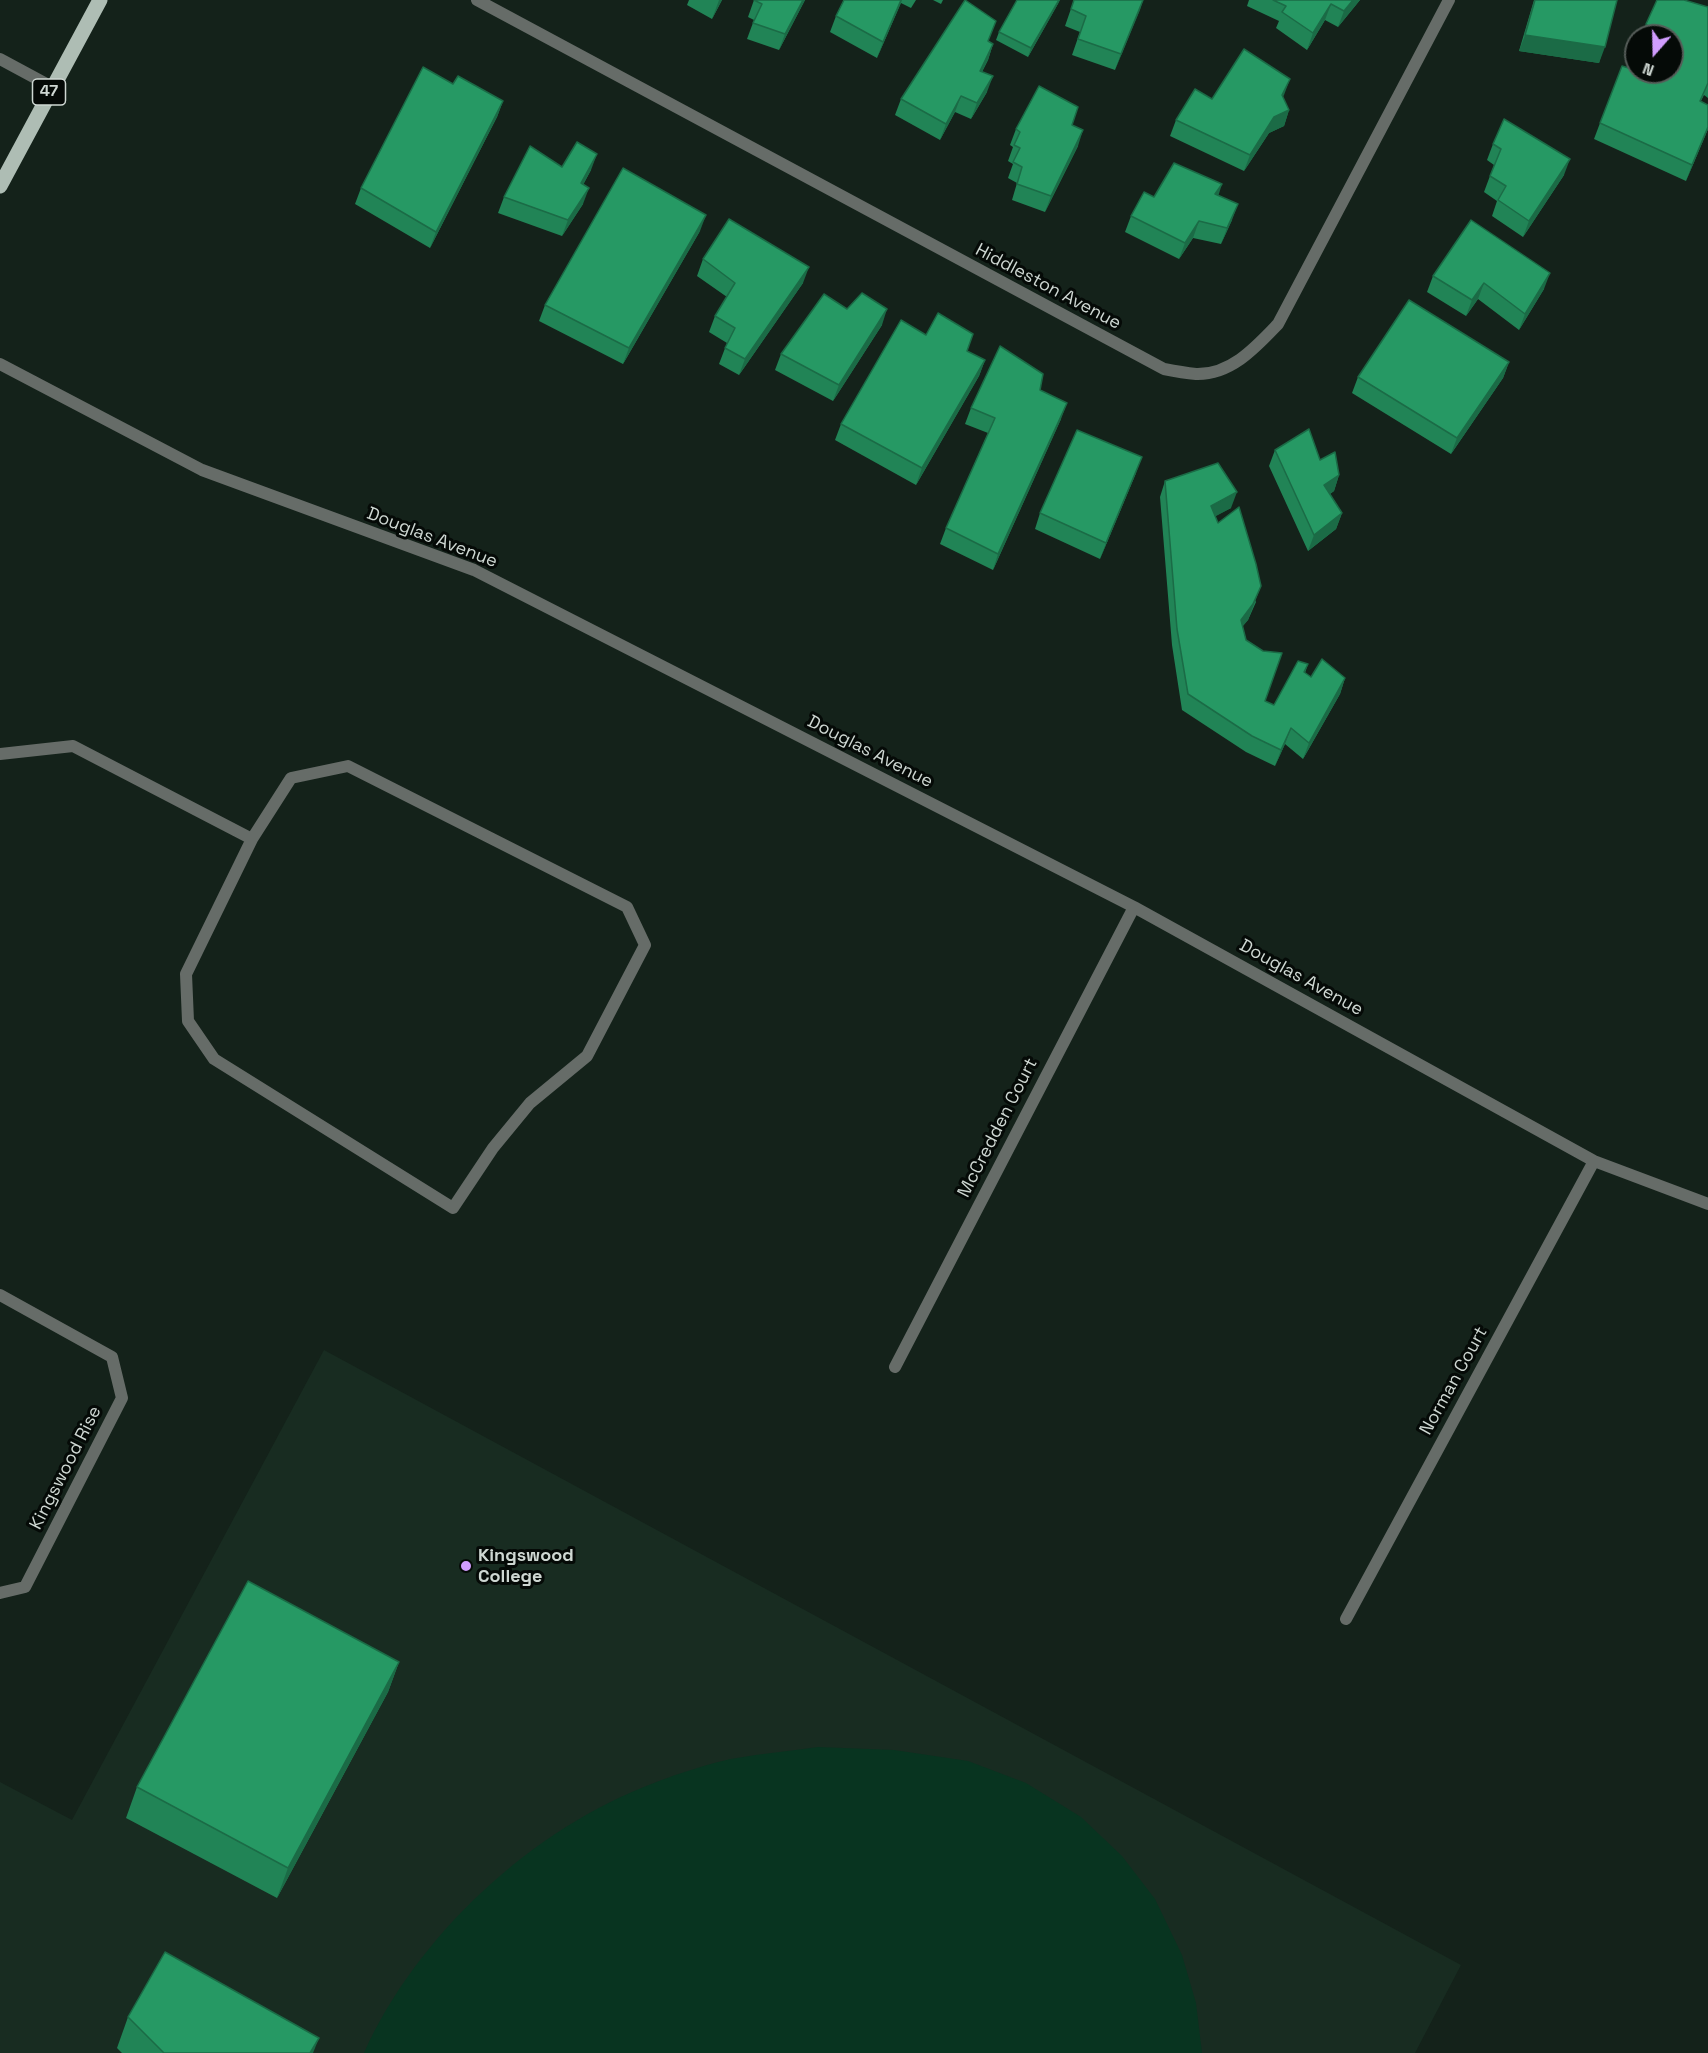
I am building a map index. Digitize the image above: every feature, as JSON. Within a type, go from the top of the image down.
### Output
[{"type":"main road","name":"47","points":[[0,186],[100,0]]},
{"type":"street","name":"Hiddleston Avenue","points":[[477,0],[1164,369],[1198,374],[1226,368],[1252,351],[1278,324],[1449,0]]},
{"type":"street","points":[[0,59],[52,87]]},
{"type":"street","name":"Douglas Avenue","points":[[0,364],[202,470],[474,570],[1134,907],[1594,1161],[1708,1204]]},
{"type":"street","points":[[0,754],[73,746],[252,839]]},
{"type":"street","points":[[348,766],[627,907],[645,945],[587,1056],[530,1103],[493,1148],[453,1208],[214,1059],[188,1021],[186,974],[252,839],[291,778],[348,766]]},
{"type":"street","name":"McCredden Court","points":[[895,1367],[1134,907]]},
{"type":"street","name":"Norman Court","points":[[1346,1618],[1594,1161]]},
{"type":"street","name":"Kingswood Rise","points":[[0,1295],[112,1357],[122,1398],[25,1587],[0,1593]]},
{"type":"shaded area","name":"Kingswood College","points":[[324,1350],[1461,1965],[1415,2053],[0,2053],[0,1782],[72,1820]]},
{"type":"green space","points":[[818,1747],[894,1750],[968,1761],[1026,1783],[1081,1817],[1122,1856],[1155,1899],[1182,1955],[1196,2003],[1202,2053],[364,2053],[387,2009],[415,1967],[447,1928],[523,1857],[565,1828],[609,1803],[654,1783],[695,1769],[737,1758]]},
{"type":"building","points":[[754,0],[803,0],[785,34],[753,23],[762,4]]},
{"type":"building","points":[[844,0],[901,0],[883,42],[836,16]]},
{"type":"building","points":[[965,0],[996,21],[988,41],[993,44],[980,71],[993,76],[977,103],[961,96],[946,124],[901,99]]},
{"type":"building","points":[[1017,0],[1059,0],[1031,48],[999,32]]},
{"type":"building","points":[[1074,0],[1143,0],[1121,54],[1078,39],[1086,16],[1071,9]]},
{"type":"building","points":[[1273,0],[1353,0],[1344,11],[1331,4],[1313,33],[1282,12],[1286,6]]},
{"type":"building","points":[[1535,0],[1617,0],[1605,47],[1525,35]]},
{"type":"building","points":[[1657,0],[1684,0],[1708,7],[1708,83],[1700,101],[1708,105],[1708,127],[1692,165],[1600,123],[1622,66],[1624,67],[1624,84],[1684,84],[1684,24],[1646,24]]},
{"type":"building","points":[[1244,49],[1290,79],[1282,95],[1289,110],[1274,117],[1250,155],[1176,120],[1195,89],[1212,99]]},
{"type":"building","points":[[423,67],[453,84],[458,76],[503,101],[436,232],[361,188]]},
{"type":"building","points":[[1039,86],[1078,107],[1072,125],[1083,130],[1051,196],[1017,184],[1022,167],[1013,162],[1020,148],[1014,145],[1020,132],[1016,129]]},
{"type":"building","points":[[1504,119],[1570,159],[1529,221],[1498,200],[1506,186],[1490,176],[1501,149],[1493,144]]},
{"type":"building","points":[[577,142],[597,154],[581,183],[589,188],[568,220],[504,197],[530,146],[562,167]]},
{"type":"building","points":[[1174,163],[1222,184],[1215,194],[1238,204],[1227,228],[1199,221],[1185,243],[1131,216],[1144,192],[1154,197]]},
{"type":"building","points":[[623,168],[706,215],[629,348],[545,305]]},
{"type":"building","points":[[729,219],[809,267],[745,359],[725,348],[735,328],[715,316],[735,283],[703,259]]},
{"type":"building","points":[[1471,220],[1550,273],[1525,314],[1484,283],[1472,300],[1433,276]]},
{"type":"building","points":[[862,293],[887,309],[839,385],[781,354],[824,294],[847,309]]},
{"type":"building","points":[[1409,300],[1509,362],[1457,438],[1358,377]]},
{"type":"building","points":[[938,313],[973,334],[967,351],[985,360],[922,468],[841,424],[901,320],[926,335]]},
{"type":"building","points":[[1000,346],[1043,374],[1040,390],[1067,403],[998,554],[946,528],[995,418],[971,408]]},
{"type":"building","points":[[1309,429],[1320,460],[1335,452],[1339,475],[1324,485],[1342,513],[1314,535],[1275,450]]},
{"type":"building","points":[[1077,430],[1142,457],[1106,543],[1040,513]]},
{"type":"building","points":[[1218,463],[1237,492],[1211,506],[1218,523],[1239,507],[1261,586],[1253,604],[1241,620],[1246,640],[1263,651],[1282,653],[1265,701],[1274,705],[1298,661],[1308,664],[1304,672],[1311,677],[1322,659],[1345,678],[1309,743],[1291,728],[1281,750],[1252,736],[1188,694],[1177,629],[1165,481]]},
{"type":"building","points":[[248,1581],[399,1662],[288,1868],[137,1787]]},
{"type":"building","points":[[165,1952],[319,2038],[310,2053],[164,2053],[128,2017]]},
{"type":"place","name":"Kingswood College","points":[[466,1566]]}]
